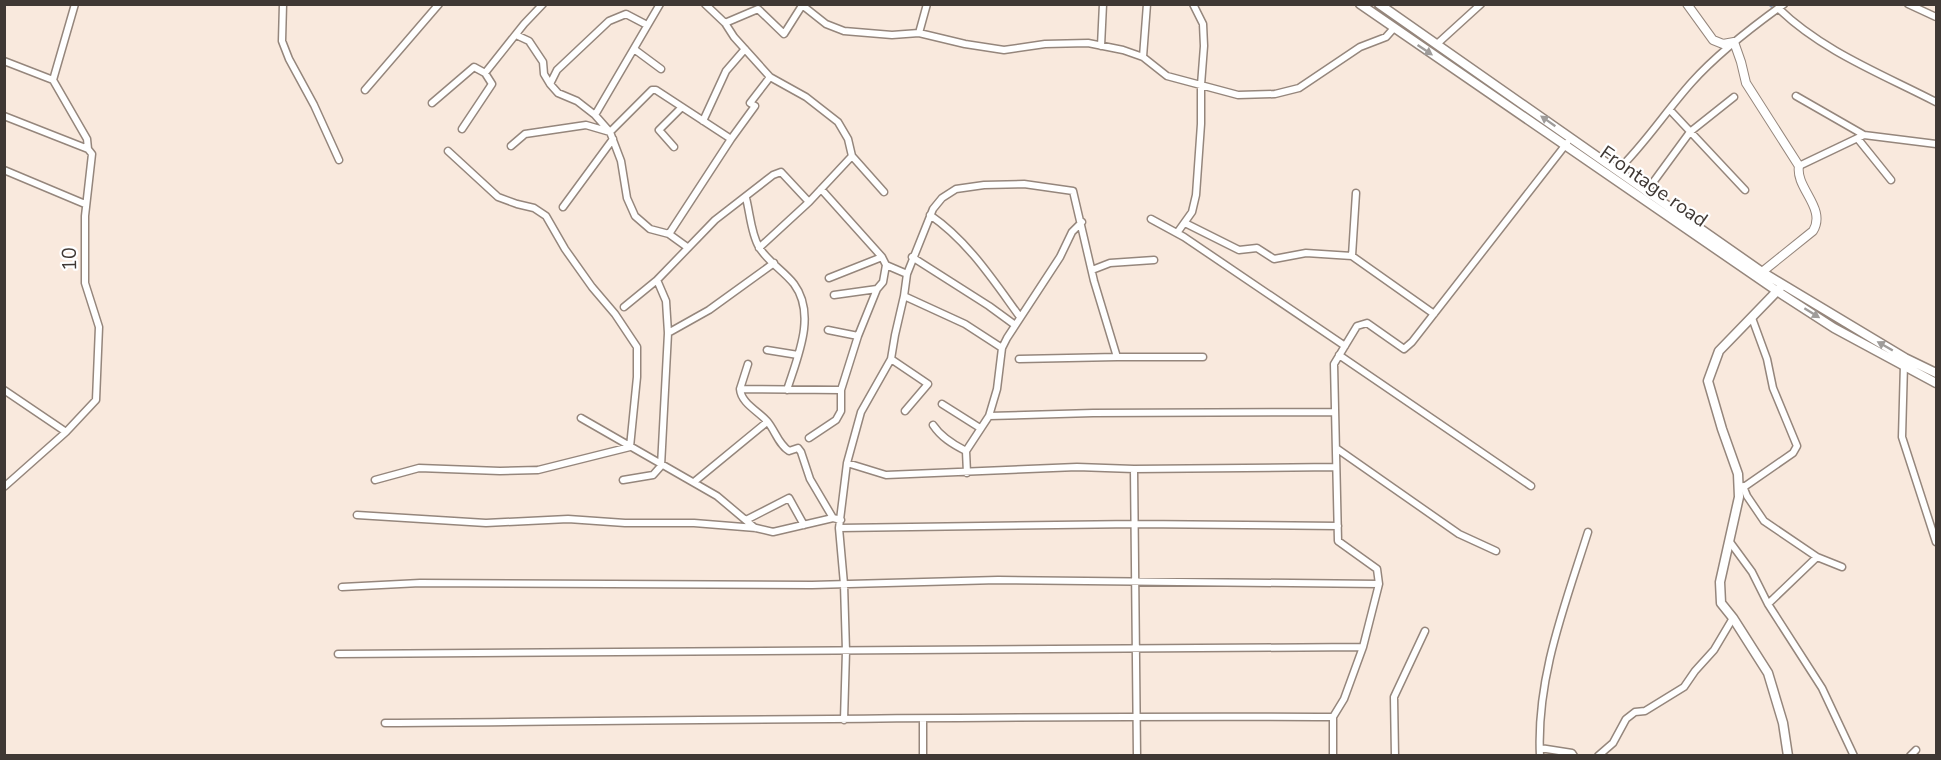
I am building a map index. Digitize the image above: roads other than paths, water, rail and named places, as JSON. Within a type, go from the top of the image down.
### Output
[{"type":"main road","name":"Frontage road","points":[[1360,4],[1569,142],[1834,328],[1905,362],[1936,383]]},
{"type":"main road","points":[[1379,4],[1569,142],[1617,171],[1762,272],[1780,288],[1719,351],[1708,381],[1738,474],[1739,497],[1720,582],[1721,603],[1768,673],[1783,723],[1788,756]]},
{"type":"main road","points":[[1905,362],[1936,373]]},
{"type":"street","points":[[4,61],[53,80],[75,4]]},
{"type":"street","points":[[283,4],[282,41],[339,160]]},
{"type":"street","points":[[365,90],[439,4]]},
{"type":"street","points":[[484,73],[543,4]]},
{"type":"street","points":[[595,115],[660,4]]},
{"type":"street","points":[[705,4],[725,23],[734,37],[770,77],[806,97],[838,122],[848,139],[852,156],[884,192]]},
{"type":"street","points":[[919,33],[927,4]]},
{"type":"street","points":[[1101,46],[1103,4]]},
{"type":"street","points":[[1143,57],[1147,4]]},
{"type":"street","points":[[1178,233],[1192,212],[1196,195],[1201,124],[1203,24],[1193,4]]},
{"type":"street","points":[[1437,44],[1480,4]]},
{"type":"street","points":[[1687,4],[1713,40],[1723,44],[1734,42]]},
{"type":"street","points":[[1908,4],[1936,17]]},
{"type":"street","points":[[725,23],[758,9],[784,34],[802,5],[826,24],[844,31],[892,35],[919,33],[1004,50],[1045,44],[1088,43],[1143,57],[1167,76],[1238,95],[1275,94],[1299,88],[1360,47],[1386,37],[1394,28]]},
{"type":"street","points":[[1617,171],[1632,156],[1692,81],[1734,42],[1781,6],[1802,30],[1822,43],[1936,102]]},
{"type":"street","points":[[550,84],[557,70],[609,21],[626,14],[647,26]]},
{"type":"street","points":[[516,35],[529,41],[543,62],[544,74],[558,93],[577,101],[595,115],[610,132],[621,161],[627,198],[635,216],[650,229],[669,234],[687,247]]},
{"type":"street","points":[[1734,42],[1742,62],[1746,83],[1798,166],[1797,174],[1800,182],[1812,199],[1816,226],[1813,231],[1762,272]]},
{"type":"street","points":[[634,49],[661,69]]},
{"type":"street","points":[[703,121],[726,71],[745,49]]},
{"type":"street","points":[[432,103],[474,67],[484,73],[491,85],[462,129]]},
{"type":"street","points":[[669,234],[755,106],[750,103],[770,77]]},
{"type":"street","name":"10","points":[[4,487],[66,432],[96,400],[99,327],[86,283],[86,204],[92,154],[88,149],[87,139],[53,80]]},
{"type":"street","points":[[610,132],[654,89],[731,139]]},
{"type":"street","points":[[1796,96],[1861,137],[1891,180]]},
{"type":"street","points":[[1646,192],[1690,132],[1734,97]]},
{"type":"street","points":[[674,147],[659,130],[682,107]]},
{"type":"street","points":[[1670,110],[1745,190]]},
{"type":"street","points":[[4,116],[88,149]]},
{"type":"street","points":[[512,146],[525,134],[586,125],[610,132]]},
{"type":"street","points":[[1798,166],[1861,137],[1936,144]]},
{"type":"street","points":[[563,207],[613,139]]},
{"type":"street","points":[[1333,756],[1333,717],[1344,699],[1363,647],[1378,584],[1377,569],[1338,541],[1334,364],[1357,326],[1367,323],[1404,349],[1412,342],[1569,142]]},
{"type":"street","points":[[448,151],[498,197],[534,208],[546,216],[565,249],[615,314],[637,347],[634,423],[630,447]]},
{"type":"street","points":[[759,248],[809,202],[852,156]]},
{"type":"street","points":[[4,170],[86,204]]},
{"type":"street","points":[[624,307],[657,280],[715,220],[773,175],[781,171],[809,202]]},
{"type":"street","points":[[844,720],[846,651],[844,584],[839,528],[848,463],[861,412],[891,359],[912,257],[930,215],[942,198],[956,189],[984,185],[1024,184],[1073,191],[1092,270],[1117,357]]},
{"type":"street","points":[[809,438],[836,420],[841,411],[841,390],[858,336],[883,282],[886,265],[882,257],[821,189]]},
{"type":"street","points":[[1352,256],[1356,193]]},
{"type":"street","points":[[746,198],[759,248],[796,286],[804,304],[805,315],[798,356],[787,390]]},
{"type":"street","points":[[930,215],[969,250],[975,260],[986,269],[1020,317]]},
{"type":"street","points":[[1151,219],[1178,233],[1345,346]]},
{"type":"street","points":[[967,472],[966,451],[989,416],[997,389],[1002,348],[1060,257],[1072,232],[1082,222]]},
{"type":"street","points":[[1185,223],[1239,250],[1257,248],[1274,259],[1305,253],[1352,256],[1434,314]]},
{"type":"street","points":[[829,278],[882,257]]},
{"type":"street","points":[[912,257],[1015,325]]},
{"type":"street","points":[[1092,270],[1110,263],[1154,260]]},
{"type":"street","points":[[668,333],[710,310],[774,263]]},
{"type":"street","points":[[886,265],[907,274]]},
{"type":"street","points":[[623,480],[653,475],[661,466],[668,333],[666,301],[657,280]]},
{"type":"street","points":[[834,295],[878,289]]},
{"type":"street","points":[[904,296],[965,324],[1002,348]]},
{"type":"street","points":[[1744,487],[1793,453],[1797,446],[1773,388],[1767,359],[1752,318]]},
{"type":"street","points":[[828,330],[858,336]]},
{"type":"street","points":[[766,350],[798,356]]},
{"type":"street","points":[[1339,356],[1531,486]]},
{"type":"street","points":[[1019,359],[1203,357]]},
{"type":"street","points":[[891,359],[928,384],[905,411]]},
{"type":"street","points":[[1905,362],[1902,437],[1936,542]]},
{"type":"street","points":[[748,364],[740,389],[742,398],[767,422],[784,448],[789,451],[798,448],[810,479],[833,518]]},
{"type":"street","points":[[740,389],[841,390]]},
{"type":"street","points":[[4,390],[66,432]]},
{"type":"street","points":[[942,404],[980,428]]},
{"type":"street","points":[[989,416],[1069,413],[1335,412]]},
{"type":"street","points":[[581,418],[661,466],[717,496],[756,528]]},
{"type":"street","points":[[694,482],[767,422]]},
{"type":"street","points":[[933,425],[938,433],[966,451]]},
{"type":"street","points":[[375,480],[419,468],[538,470],[630,447]]},
{"type":"street","points":[[1336,448],[1459,534],[1496,551]]},
{"type":"street","points":[[848,463],[886,475],[1045,467],[1134,469],[1336,467]]},
{"type":"street","points":[[1134,469],[1137,756]]},
{"type":"street","points":[[1738,474],[1747,496],[1764,522],[1816,557],[1842,567]]},
{"type":"street","points":[[746,520],[789,498],[804,525]]},
{"type":"street","points":[[357,514],[486,523],[568,519],[625,523],[694,523],[756,528],[773,532],[833,518],[841,520]]},
{"type":"street","points":[[839,528],[1136,524],[1338,526]]},
{"type":"street","points":[[1574,756],[1572,753],[1540,752],[1539,717],[1549,657],[1588,532]]},
{"type":"street","points":[[1730,542],[1752,572],[1768,604],[1822,688],[1854,756]]},
{"type":"street","points":[[1768,604],[1816,557]]},
{"type":"street","points":[[342,587],[420,583],[844,584],[998,580],[1378,584]]},
{"type":"street","points":[[1598,756],[1613,743],[1626,719],[1635,712],[1645,711],[1684,687],[1714,650],[1733,618]]},
{"type":"street","points":[[1395,756],[1394,697],[1425,631]]},
{"type":"street","points":[[338,654],[1363,647]]},
{"type":"street","points":[[385,723],[1136,716],[1333,717]]},
{"type":"street","points":[[923,719],[923,756]]},
{"type":"street","points":[[1910,756],[1916,750]]},
{"type":"waterway","points":[[1768,4],[1783,16]]}]
